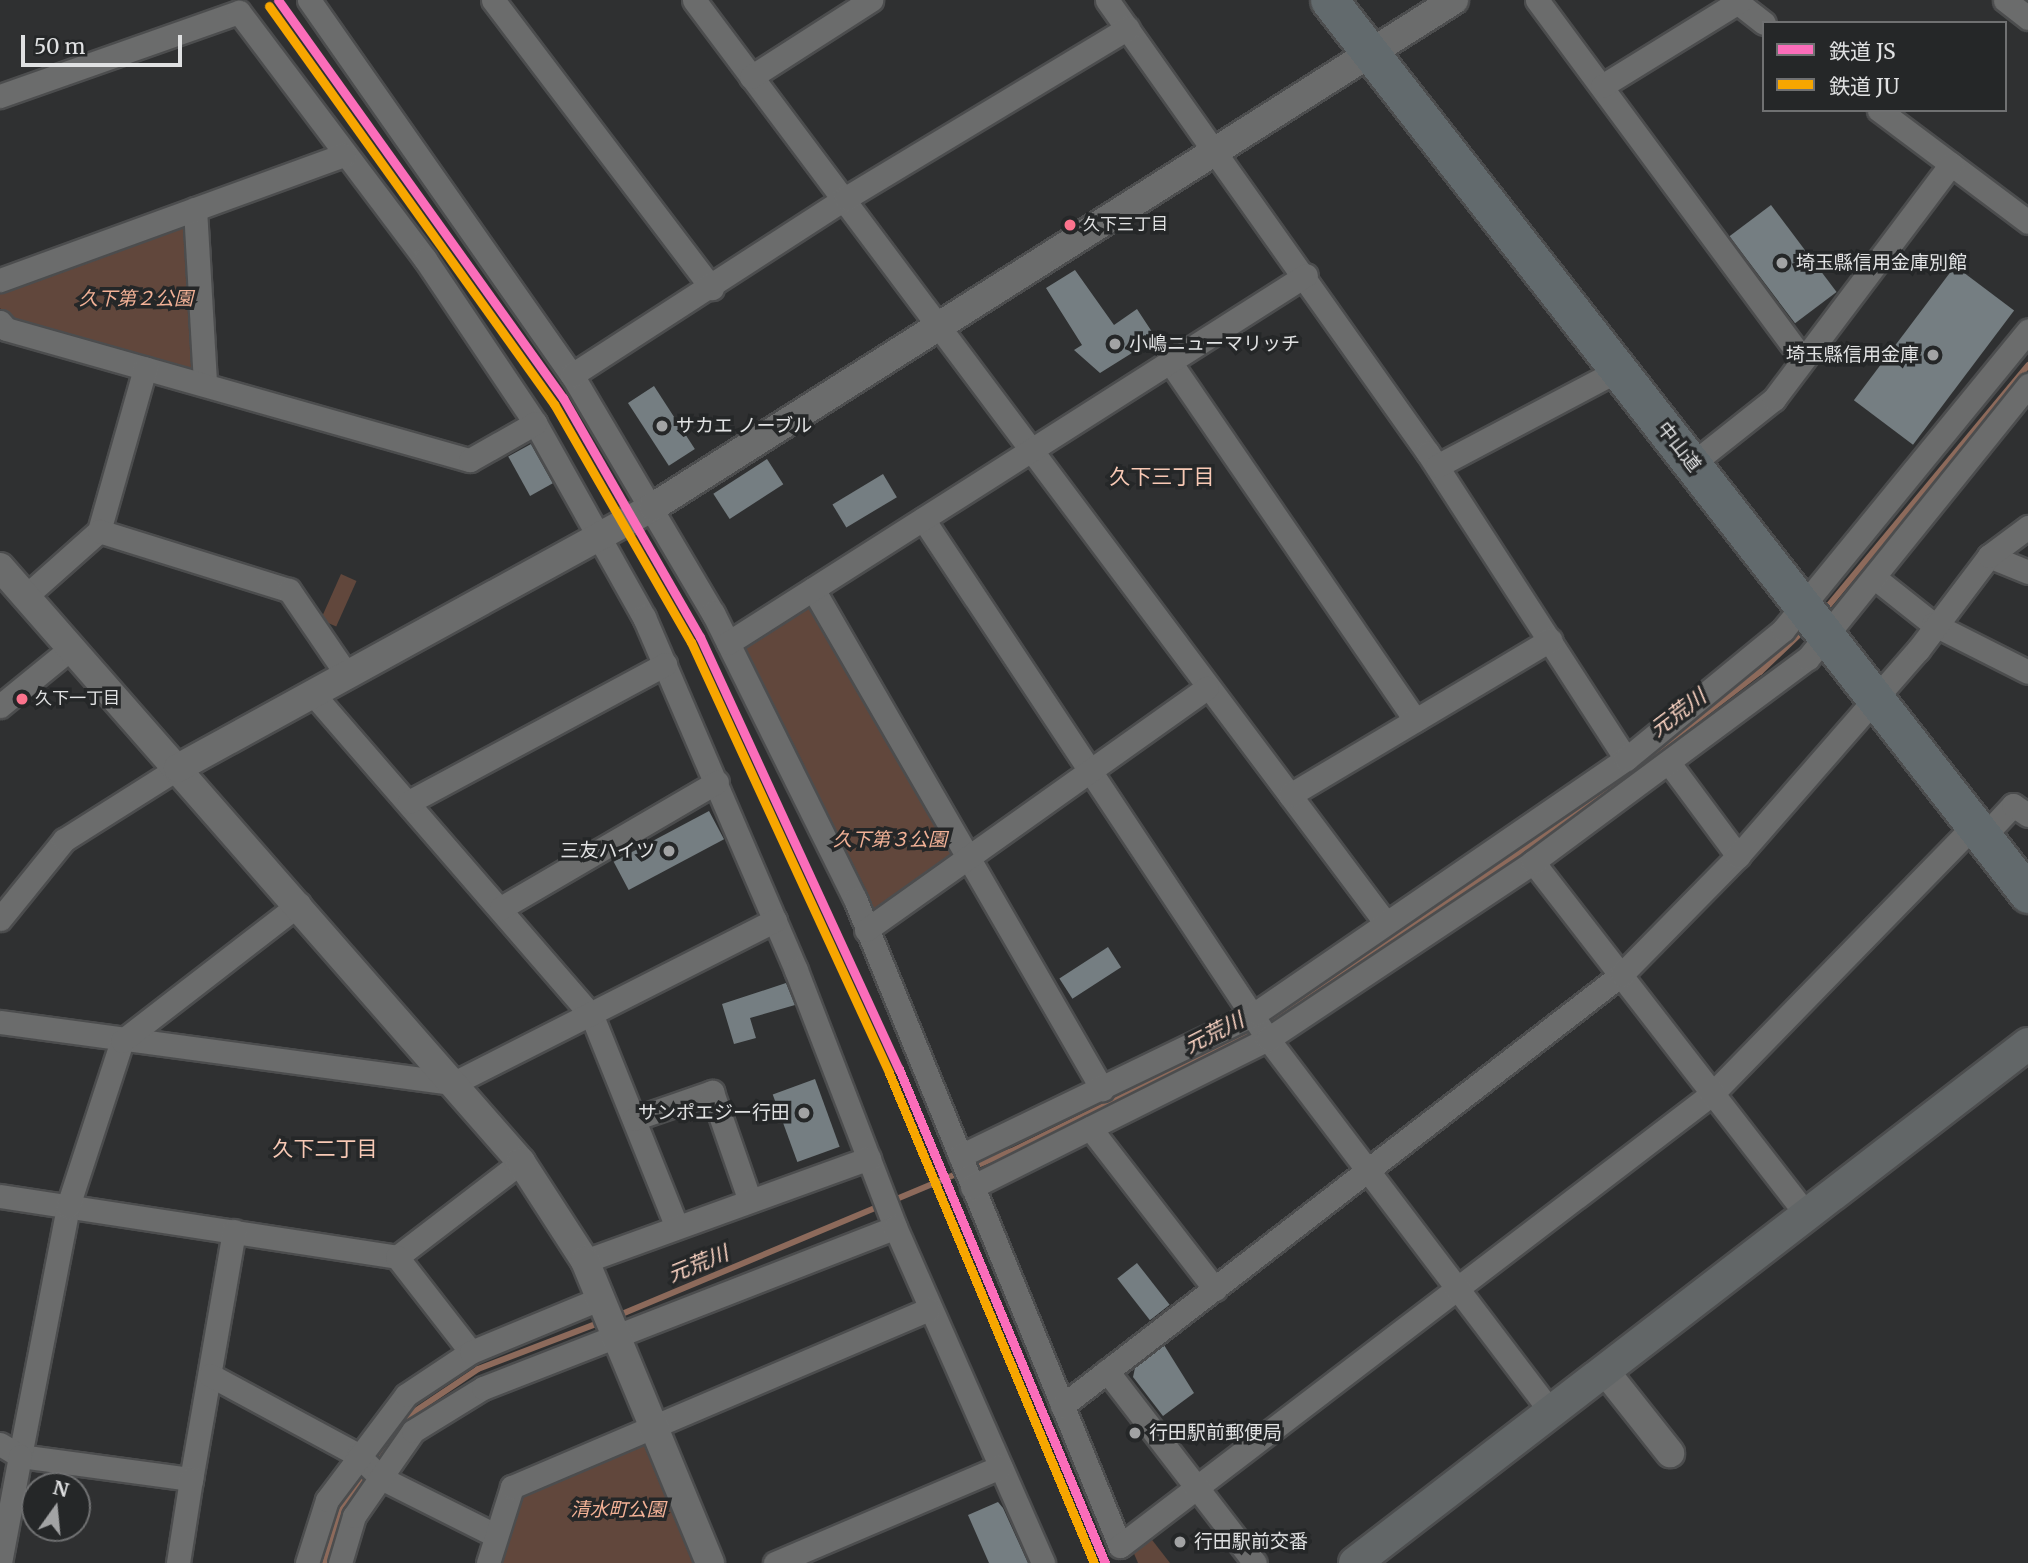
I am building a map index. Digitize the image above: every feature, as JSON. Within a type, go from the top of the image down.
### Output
[{"type":"highway","name":"中山道","points":[[1329,0],[2028,894]]},
{"type":"main road","points":[[1354,1563],[1550,1410],[1605,1371],[1805,1213],[2028,1044]]},
{"type":"street","points":[[309,0],[572,375],[653,507],[728,643],[866,930],[1120,1546],[1459,1290],[1713,1093],[1978,831],[2013,805],[2028,815]]},
{"type":"street","points":[[493,0],[712,288]]},
{"type":"street","points":[[694,0],[846,198],[937,327],[1385,922]]},
{"type":"street","points":[[751,77],[871,0]]},
{"type":"street","points":[[1107,0],[1212,152],[1306,275],[1437,466],[1626,760]]},
{"type":"street","points":[[2,910],[64,840],[178,768],[653,507],[1454,0]]},
{"type":"street","points":[[1537,0],[1803,359]]},
{"type":"street","points":[[2005,0],[2028,18]]},
{"type":"street","points":[[1602,86],[1739,1],[1762,21]]},
{"type":"street","points":[[0,96],[220,8],[239,12],[344,155],[425,259],[535,423],[600,536],[665,664],[775,920],[929,1309],[1043,1563]]},
{"type":"street","points":[[572,375],[712,288],[846,198],[1128,28]]},
{"type":"street","points":[[1882,112],[2028,222]]},
{"type":"street","points":[[0,280],[344,155]]},
{"type":"street","points":[[1692,464],[1774,399],[1951,164]]},
{"type":"street","points":[[195,209],[205,384]]},
{"type":"street","points":[[728,643],[1306,275]]},
{"type":"street","points":[[0,322],[6,329],[470,460],[535,423]]},
{"type":"street","points":[[960,1156],[1256,1013],[1385,922],[1626,760],[1763,650],[2028,331]]},
{"type":"street","points":[[1170,362],[1416,720]]},
{"type":"street","points":[[26,596],[99,531],[145,368]]},
{"type":"street","points":[[1437,466],[1618,370]]},
{"type":"street","points":[[972,1187],[1268,1039],[1532,862],[1808,658],[2028,385]]},
{"type":"street","points":[[923,519],[1089,772],[1256,1013],[1268,1039],[1550,1410]]},
{"type":"street","points":[[1062,1406],[1622,974],[1738,856],[1989,556],[2028,527]]},
{"type":"street","points":[[99,531],[289,590],[347,675]]},
{"type":"street","points":[[1989,556],[2028,572]]},
{"type":"street","points":[[0,567],[299,904],[521,1162],[585,1261],[611,1335],[710,1563]]},
{"type":"street","points":[[1875,578],[1933,624],[2028,672]]},
{"type":"street","points":[[813,589],[1102,1088]]},
{"type":"street","points":[[1290,795],[1550,640]]},
{"type":"street","points":[[0,706],[71,648]]},
{"type":"street","points":[[409,802],[665,664]]},
{"type":"street","points":[[866,930],[1207,688]]},
{"type":"street","points":[[313,694],[592,1016],[677,1227]]},
{"type":"street","points":[[1669,763],[1738,856]]},
{"type":"street","points":[[500,908],[717,782]]},
{"type":"street","points":[[1532,862],[1622,974],[1805,1213]]},
{"type":"street","points":[[14,1563],[0,1561],[10,1450],[68,1206],[122,1041],[299,904]]},
{"type":"street","points":[[0,1022],[122,1041],[454,1083],[592,1016],[775,920]]},
{"type":"street","points":[[634,1119],[712,1092],[750,1201]]},
{"type":"street","points":[[1090,1128],[1214,1289]]},
{"type":"street","points":[[585,1261],[869,1158]]},
{"type":"street","points":[[397,1257],[521,1162]]},
{"type":"street","points":[[0,1196],[397,1257],[471,1352]]},
{"type":"street","points":[[340,1563],[354,1516],[413,1431],[483,1388],[611,1335],[895,1227]]},
{"type":"street","points":[[178,1563],[234,1231]]},
{"type":"street","points":[[307,1563],[327,1500],[358,1455],[406,1395],[471,1352],[598,1299]]},
{"type":"street","points":[[488,1563],[512,1487],[653,1431],[929,1309]]},
{"type":"street","points":[[1107,1371],[1255,1563]]},
{"type":"street","points":[[1605,1371],[1670,1453]]},
{"type":"street","points":[[210,1375],[358,1455],[381,1478],[495,1535]]},
{"type":"street","points":[[10,1450],[191,1479]]},
{"type":"street","points":[[775,1563],[1000,1467]]},
{"type":"green space","name":"久下第２公園","points":[[187,223],[195,373],[11,322],[0,308],[0,289]]},
{"type":"green space","points":[[341,574],[357,581],[336,627],[321,620]]},
{"type":"green space","name":"久下第３公園","points":[[811,602],[957,855],[879,911],[869,909],[744,655],[748,641]]},
{"type":"green space","name":"清水町公園","points":[[647,1439],[698,1563],[499,1563],[520,1493]]},
{"type":"green space","points":[[1149,1536],[1170,1563],[1138,1563],[1132,1549]]},
{"type":"building","name":"埼玉縣信用金庫別館","points":[[1771,205],[1837,292],[1795,323],[1729,236]]},
{"type":"building","name":"埼玉縣信用金庫","points":[[1955,266],[2014,311],[1913,445],[1854,400]]},
{"type":"building","points":[[1075,270],[1114,325],[1137,309],[1156,338],[1100,373],[1074,350],[1082,345],[1046,288]]},
{"type":"building","name":"サカエ ノーブル","points":[[654,386],[695,449],[669,466],[628,403]]},
{"type":"building","points":[[531,444],[553,483],[530,496],[508,457]]},
{"type":"building","points":[[767,459],[783,484],[730,519],[713,494]]},
{"type":"building","points":[[883,474],[897,497],[846,528],[832,504]]},
{"type":"building","name":"三友ハイツ","points":[[709,811],[724,839],[629,890],[614,862]]},
{"type":"building","points":[[1108,947],[1121,967],[1072,999],[1059,979]]},
{"type":"building","points":[[786,983],[795,1005],[750,1018],[756,1038],[734,1044],[722,1004]]},
{"type":"building","name":"サンポエジー行田","points":[[815,1079],[840,1147],[797,1162],[773,1094]]},
{"type":"building","points":[[1137,1263],[1170,1305],[1150,1320],[1117,1278]]},
{"type":"building","points":[[1164,1345],[1194,1393],[1163,1416],[1133,1377],[1135,1368]]},
{"type":"building","points":[[998,1502],[1028,1563],[989,1563],[968,1515]]},
{"type":"waterway","name":"元荒川","points":[[1824,611],[2028,365]]},
{"type":"waterway","name":"元荒川","points":[[1265,1025],[1559,825],[1760,672],[1806,628]]},
{"type":"waterway","name":"元荒川","points":[[617,1316],[1010,1152],[1256,1031]]},
{"type":"waterway","name":"元荒川","points":[[325,1563],[341,1507],[408,1416],[478,1369],[604,1321]]},
{"type":"rail line","name":"JS","points":[[278,0],[563,398],[700,637],[899,1069],[1105,1563]]},
{"type":"rail line","name":"JU","points":[[269,6],[554,404],[691,642],[889,1073],[1094,1563]]},
{"type":"place","name":"久下三丁目","points":[[1070,225]]},
{"type":"place","name":"埼玉縣信用金庫別館","points":[[1782,263]]},
{"type":"place","name":"小嶋ニューマリッチ","points":[[1115,344]]},
{"type":"place","name":"埼玉縣信用金庫","points":[[1933,355]]},
{"type":"place","name":"サカエ ノーブル","points":[[662,426]]},
{"type":"place","name":"久下一丁目","points":[[22,699]]},
{"type":"place","name":"三友ハイツ","points":[[669,851]]},
{"type":"place","name":"サンポエジー行田","points":[[804,1113]]},
{"type":"place","name":"行田駅前郵便局","points":[[1135,1433]]},
{"type":"place","name":"行田駅前交番","points":[[1180,1542]]},
{"type":"district","name":"久下三丁目","points":[[1162,477]]},
{"type":"district","name":"久下二丁目","points":[[325,1149]]}]
